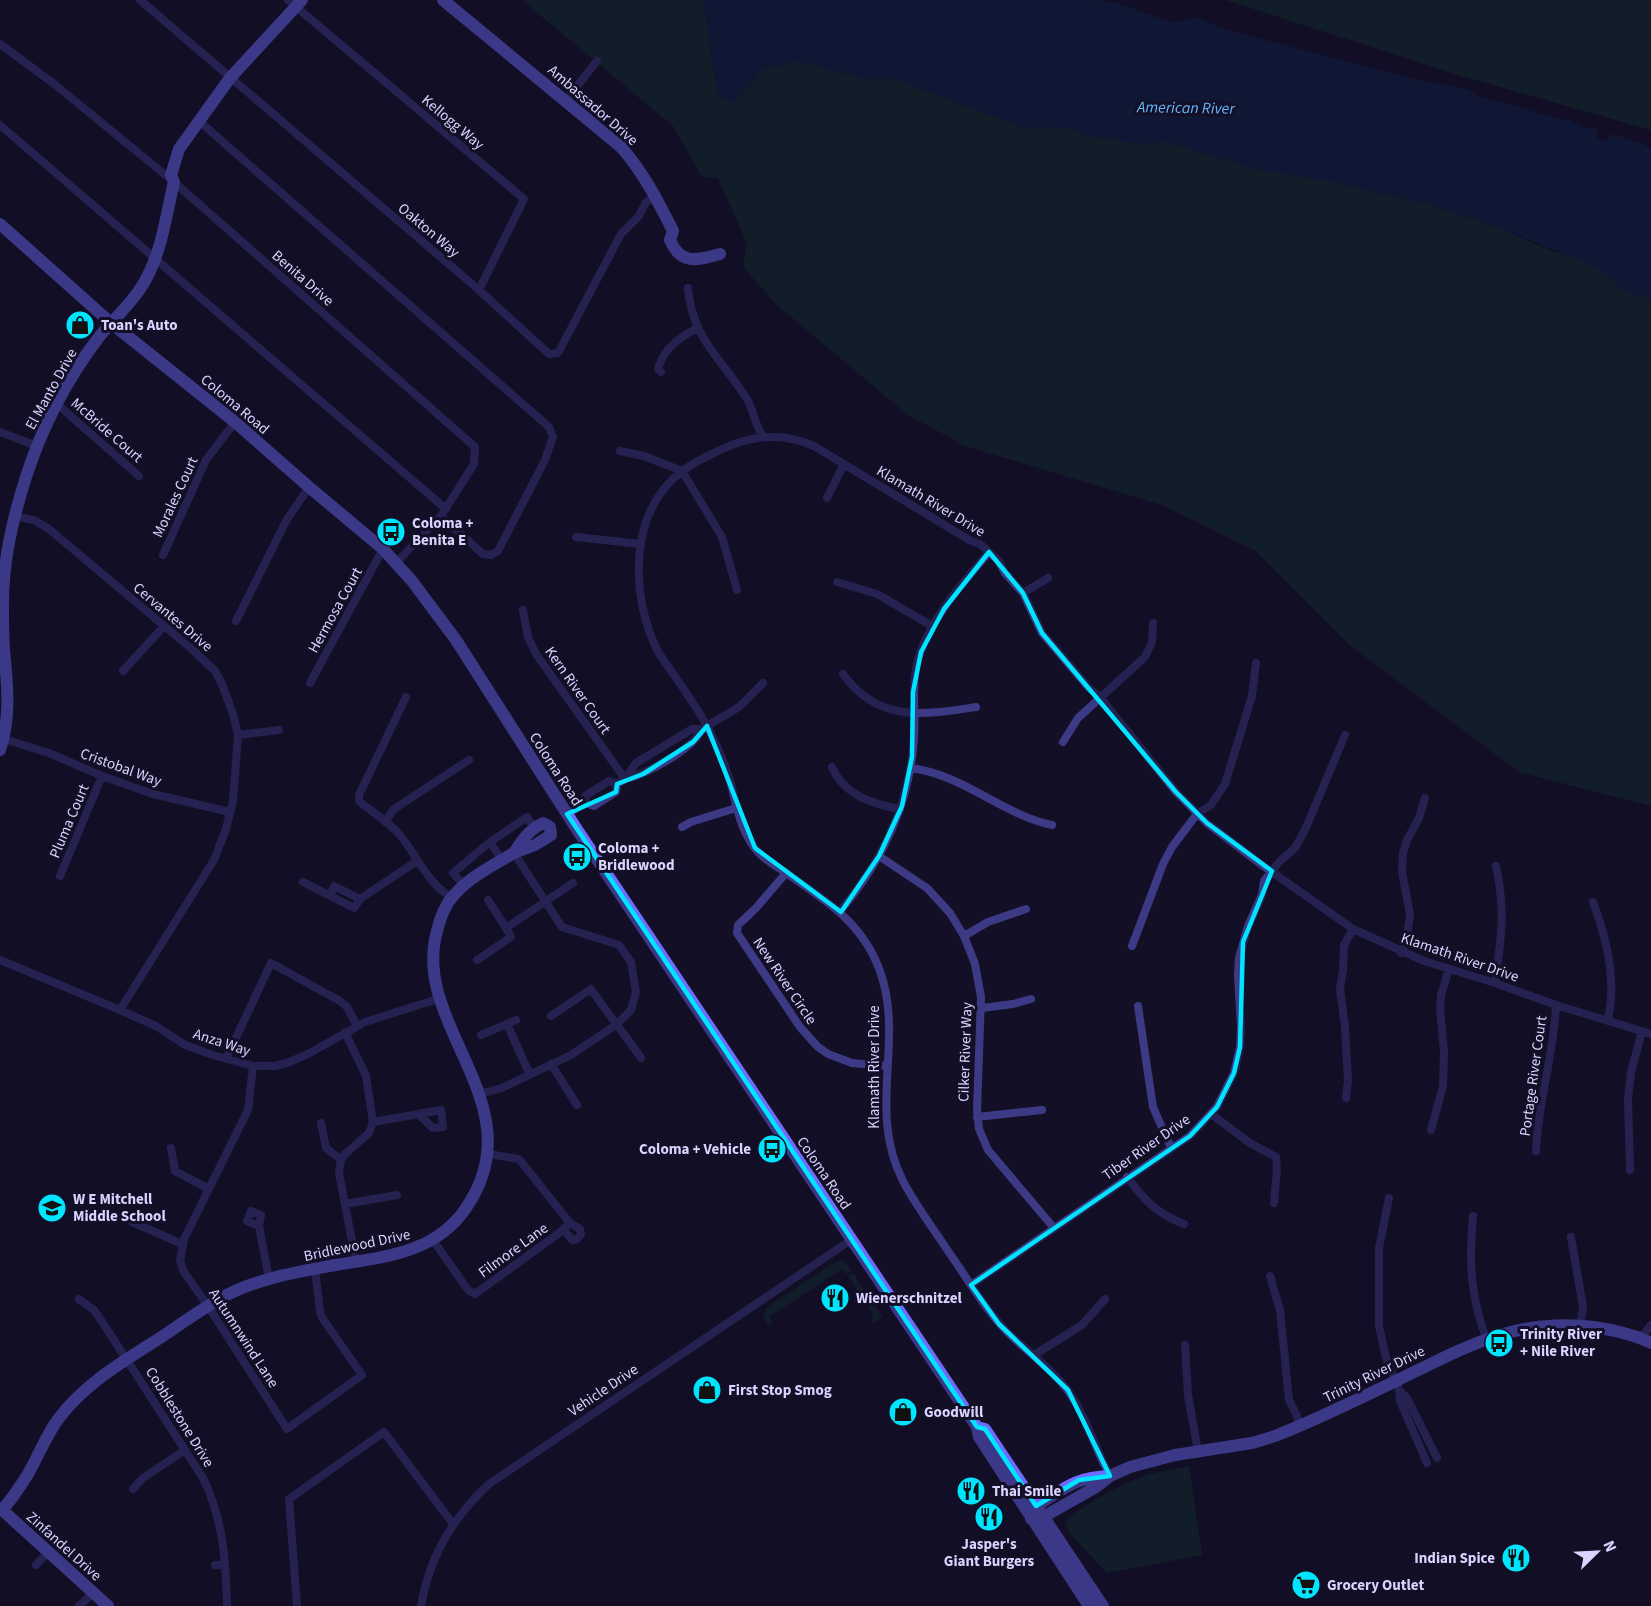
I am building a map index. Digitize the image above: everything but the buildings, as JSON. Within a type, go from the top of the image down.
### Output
[{"type":"street","name":"Oakton Way","points":[[140,0],[479,290],[549,354],[558,353],[621,234],[639,216],[646,202],[656,197]]},
{"type":"street","name":"Ambassador Drive","points":[[443,0],[621,147],[641,171],[656,197],[673,231],[670,240],[672,245],[679,254],[695,260],[720,255]]},
{"type":"street","name":"El Manto Drive","points":[[2,745],[8,716],[9,693],[2,662],[5,562],[14,516],[36,446],[83,359],[136,296],[155,260],[174,182],[171,175],[174,161],[180,150],[230,78],[295,2]]},
{"type":"street","name":"Kellogg Way","points":[[295,2],[524,200],[479,290]]},
{"type":"street","name":"Benita Drive","points":[[0,44],[53,83],[174,182],[475,447],[474,464],[443,513],[397,562]]},
{"type":"street","points":[[566,100],[597,61]]},
{"type":"street","points":[[0,125],[133,238],[155,260],[443,513],[483,554],[491,555],[498,551],[545,460],[553,437],[549,427],[199,121]]},
{"type":"street","name":"Coloma Road","points":[[0,224],[111,324],[236,422],[397,562],[456,640],[567,814],[977,1427],[979,1437],[1103,1606]]},
{"type":"street","points":[[688,288],[690,308],[697,328],[747,398],[753,409],[759,432],[764,437]]},
{"type":"street","points":[[661,372],[658,369],[669,347],[697,328]]},
{"type":"street","name":"McBride Court","points":[[57,404],[139,476]]},
{"type":"street","name":"Morales Court","points":[[163,555],[206,460],[236,422]]},
{"type":"street","points":[[0,432],[36,446]]},
{"type":"street","name":"Klamath River Drive","points":[[1110,1476],[1077,1406],[1056,1376],[999,1323],[915,1201],[896,1165],[888,1137],[886,1117],[889,1006],[880,972],[861,936],[840,911],[769,862],[755,848],[742,825],[724,766],[704,727],[658,651],[645,623],[639,592],[643,531],[652,506],[662,491],[682,471],[728,447],[764,437],[802,441],[844,464],[971,541],[980,544],[998,560],[1005,573],[1023,593],[1042,633],[1089,688],[1100,697],[1176,792],[1221,835],[1272,872],[1353,929],[1401,952],[1556,1005],[1651,1034]]},
{"type":"street","points":[[620,451],[644,456],[682,471],[722,537],[736,590]]},
{"type":"street","points":[[826,498],[844,464]]},
{"type":"street","points":[[236,621],[286,521],[309,487]]},
{"type":"street","name":"Cervantes Drive","points":[[14,516],[34,520],[49,529],[215,671],[233,714],[238,735],[230,812],[214,860],[120,1010]]},
{"type":"street","points":[[576,537],[641,544]]},
{"type":"street","name":"Hermosa Court","points":[[310,683],[383,549]]},
{"type":"street","points":[[840,911],[879,856],[900,809],[910,768],[915,713],[913,692],[917,665],[933,626],[970,573],[989,552]]},
{"type":"street","points":[[1023,593],[1048,578]]},
{"type":"street","points":[[837,582],[876,594],[933,626]]},
{"type":"street","name":"Kern River Court","points":[[523,610],[528,637],[536,654],[621,781]]},
{"type":"street","points":[[1063,742],[1078,718],[1145,657],[1152,642],[1153,623]]},
{"type":"street","points":[[123,671],[164,626]]},
{"type":"street","points":[[1132,946],[1165,858],[1197,814],[1211,806],[1227,778],[1252,696],[1256,663]]},
{"type":"street","points":[[843,674],[856,691],[871,702],[891,710],[915,713],[976,707]]},
{"type":"street","points":[[586,803],[594,806],[616,792],[621,781],[636,763],[692,729],[704,727],[730,714],[763,683]]},
{"type":"street","points":[[406,697],[359,795],[359,801],[399,834],[443,893],[452,898]]},
{"type":"street","points":[[238,735],[279,730]]},
{"type":"street","name":"Tiber River Drive","points":[[971,1285],[1190,1136],[1211,1114],[1228,1086],[1237,1060],[1241,1027],[1239,958],[1248,926],[1262,895],[1264,881],[1279,862],[1295,848],[1305,830],[1345,735]]},
{"type":"street","name":"Cristobal Way","points":[[2,745],[48,753],[153,794],[230,812]]},
{"type":"street","points":[[385,822],[394,809],[469,760]]},
{"type":"street","points":[[832,767],[841,783],[851,792],[874,803],[900,809]]},
{"type":"street","points":[[910,768],[943,775],[1018,815],[1052,825]]},
{"type":"street","name":"Pluma Court","points":[[60,876],[102,776]]},
{"type":"street","points":[[586,803],[585,796],[609,781],[621,781]]},
{"type":"street","points":[[1401,952],[1407,937],[1410,914],[1402,872],[1403,853],[1419,818],[1425,798]]},
{"type":"street","points":[[567,814],[586,803]]},
{"type":"street","points":[[682,827],[736,808]]},
{"type":"street","name":"Bridlewood Drive","points":[[1,1509],[28,1474],[48,1433],[90,1385],[208,1306],[235,1291],[269,1279],[403,1253],[433,1240],[450,1228],[469,1204],[483,1173],[488,1154],[486,1119],[479,1094],[441,999],[433,970],[432,955],[440,921],[452,898],[464,885],[514,853],[534,846],[551,836],[550,827],[567,814]]},
{"type":"street","points":[[464,885],[453,873],[490,842],[527,817],[534,828],[543,823],[550,827]]},
{"type":"street","name":"Bridlewood Drive","points":[[514,853],[534,828]]},
{"type":"street","points":[[490,842],[502,860]]},
{"type":"street","points":[[479,1094],[502,1088],[571,1055],[616,1025],[631,1010],[636,992],[631,962],[619,945],[562,927],[514,853]]},
{"type":"street","name":"Cilker River Way","points":[[879,856],[927,888],[950,913],[964,936],[975,964],[981,1008],[977,1117],[982,1140],[1054,1228]]},
{"type":"street","points":[[303,882],[354,908],[360,899],[417,861]]},
{"type":"street","points":[[1495,983],[1503,922],[1501,889],[1496,866]]},
{"type":"street","name":"New River Circle","points":[[786,873],[738,925],[737,933],[800,1027],[817,1046],[834,1057],[852,1063],[886,1066]]},
{"type":"street","points":[[506,928],[573,883]]},
{"type":"street","points":[[477,960],[511,937],[488,900]]},
{"type":"street","points":[[1593,902],[1601,922],[1613,983],[1608,1019]]},
{"type":"street","points":[[964,936],[988,922],[1026,909]]},
{"type":"street","points":[[1346,1098],[1345,1027],[1340,989],[1344,945],[1353,929]]},
{"type":"street","name":"Anza Way","points":[[0,960],[156,1026],[185,1045],[253,1066],[275,1066],[288,1063],[357,1026],[441,999]]},
{"type":"street","points":[[226,1059],[271,963],[340,1001],[347,1007],[357,1026]]},
{"type":"street","points":[[1431,1130],[1443,1086],[1444,1052],[1440,1009],[1441,995],[1449,969]]},
{"type":"street","points":[[551,1016],[591,989],[641,1058]]},
{"type":"street","points":[[981,1008],[1031,999]]},
{"type":"street","name":"Portage River Court","points":[[1536,1151],[1555,1034],[1556,1005]]},
{"type":"street","points":[[1138,1006],[1153,1107],[1171,1149]]},
{"type":"street","points":[[482,1035],[516,1020]]},
{"type":"street","points":[[507,1024],[530,1075]]},
{"type":"street","points":[[1630,1170],[1628,1099],[1631,1072],[1642,1031]]},
{"type":"street","points":[[345,1032],[366,1076],[373,1122],[369,1133],[341,1160],[339,1173],[356,1262]]},
{"type":"street","points":[[551,1064],[577,1105]]},
{"type":"street","points":[[132,1222],[182,1244],[248,1110],[253,1066]]},
{"type":"street","points":[[977,1117],[1041,1110]]},
{"type":"street","points":[[373,1122],[418,1114]]},
{"type":"street","points":[[1211,1114],[1250,1143],[1276,1157],[1274,1203]]},
{"type":"street","points":[[321,1123],[326,1148],[341,1160]]},
{"type":"street","points":[[171,1148],[175,1171],[209,1189]]},
{"type":"street","name":"Filmore Lane","points":[[433,1240],[468,1290],[475,1294],[566,1226],[519,1159],[488,1154]]},
{"type":"street","points":[[1127,1177],[1150,1205],[1164,1216],[1184,1224]]},
{"type":"street","points":[[345,1204],[397,1195]]},
{"type":"street","points":[[1389,1198],[1379,1248],[1379,1326],[1387,1362],[1397,1385],[1400,1401],[1427,1463]]},
{"type":"street","points":[[1473,1216],[1471,1281],[1474,1304],[1486,1338]]},
{"type":"street","points":[[259,1226],[269,1279]]},
{"type":"street","points":[[1571,1237],[1583,1307],[1580,1325]]},
{"type":"street","name":"Vehicle Drive","points":[[421,1606],[432,1565],[453,1524],[477,1495],[500,1476],[851,1240]]},
{"type":"street","name":"Autumnwind Lane","points":[[182,1244],[180,1261],[184,1272],[287,1429],[362,1375],[323,1319],[320,1312],[315,1269]]},
{"type":"street","points":[[1270,1276],[1280,1310],[1289,1400],[1299,1426]]},
{"type":"street","name":"Cobblestone Drive","points":[[79,1299],[94,1310],[128,1359],[203,1478],[217,1511],[221,1528],[227,1606]]},
{"type":"street","points":[[1034,1355],[1082,1325],[1105,1299]]},
{"type":"street","name":"Trinity River Drive","points":[[1037,1514],[1096,1487],[1110,1476],[1157,1459],[1252,1443],[1299,1426],[1397,1385],[1468,1345],[1486,1338],[1534,1327],[1580,1325],[1602,1328],[1646,1341]]},
{"type":"street","points":[[1646,1341],[1651,1325]]},
{"type":"street","points":[[1185,1345],[1188,1395],[1198,1451]]},
{"type":"street","points":[[1397,1385],[1407,1398],[1437,1458]]},
{"type":"street","points":[[297,1606],[289,1499],[384,1432],[453,1524]]},
{"type":"street","points":[[133,1489],[143,1478],[185,1450]]},
{"type":"street","name":"Zinfandel Drive","points":[[1,1509],[108,1606]]},
{"type":"street","name":"Coloma Road","points":[[1037,1514],[1089,1606]]},
{"type":"street","points":[[36,1565],[48,1552]]},
{"type":"street","points":[[215,1565],[225,1565]]},
{"type":"street","points":[[79,1606],[93,1593]]},
{"type":"highlighted area","points":[[989,552],[1023,593],[1042,633],[1176,792],[1207,823],[1272,871],[1243,942],[1240,1047],[1234,1073],[1217,1107],[1190,1136],[971,1285],[999,1324],[1068,1390],[1110,1476],[1079,1480],[1036,1506],[985,1429],[977,1427],[567,814],[616,792],[617,784],[643,774],[693,742],[707,726],[755,848],[841,912],[879,856],[902,806],[912,757],[913,692],[921,652],[944,609]]},
{"type":"green space","points":[[522,0],[703,0],[718,95],[766,68],[798,61],[865,79],[895,79],[1021,127],[1072,128],[1086,135],[1153,145],[1163,141],[1260,170],[1335,182],[1431,205],[1497,227],[1551,251],[1651,273],[1651,806],[1519,772],[1352,647],[1256,551],[1162,505],[955,443],[957,441],[909,416],[776,304],[743,267],[747,243],[718,178],[702,177],[673,126]]},
{"type":"green space","points":[[1226,0],[1651,0],[1651,130],[1455,74]]},
{"type":"green space","points":[[842,1260],[852,1270],[846,1274],[842,1269],[769,1317],[773,1323],[768,1325],[763,1316],[767,1307],[832,1264]]},
{"type":"green space","points":[[853,1273],[882,1316],[874,1324],[871,1320],[873,1314],[848,1276]]},
{"type":"green space","points":[[1189,1466],[1202,1555],[1107,1573],[1069,1533],[1065,1522],[1103,1495],[1147,1475]]},
{"type":"water","name":"American River","points":[[703,0],[1098,0],[1118,3],[1173,23],[1195,17],[1231,31],[1418,80],[1467,89],[1483,98],[1569,120],[1588,129],[1598,129],[1596,138],[1606,141],[1612,134],[1651,148],[1651,299],[1620,290],[1608,275],[1581,261],[1497,227],[1431,205],[1335,182],[1260,170],[1163,141],[1153,145],[1086,135],[1072,128],[1021,127],[895,79],[865,79],[798,61],[766,68],[732,103],[718,95]]},
{"type":"place","name":"Toan's Auto","points":[[80,325]]},
{"type":"place","name":"Coloma + Benita E","points":[[391,532]]},
{"type":"place","name":"Coloma + Bridlewood","points":[[577,857]]},
{"type":"place","name":"Coloma + Vehicle","points":[[772,1149]]},
{"type":"place","name":"W E Mitchell Middle School","points":[[52,1208]]},
{"type":"place","name":"Wienerschnitzel","points":[[835,1298]]},
{"type":"place","name":"Trinity River + Nile River","points":[[1499,1343]]},
{"type":"place","name":"First Stop Smog","points":[[707,1390]]},
{"type":"place","name":"Goodwill","points":[[903,1412]]},
{"type":"place","name":"Thai Smile","points":[[971,1491]]},
{"type":"place","name":"Jasper's Giant Burgers","points":[[989,1517]]},
{"type":"place","name":"Indian Spice","points":[[1516,1558]]},
{"type":"place","name":"Grocery Outlet","points":[[1306,1585]]}]
